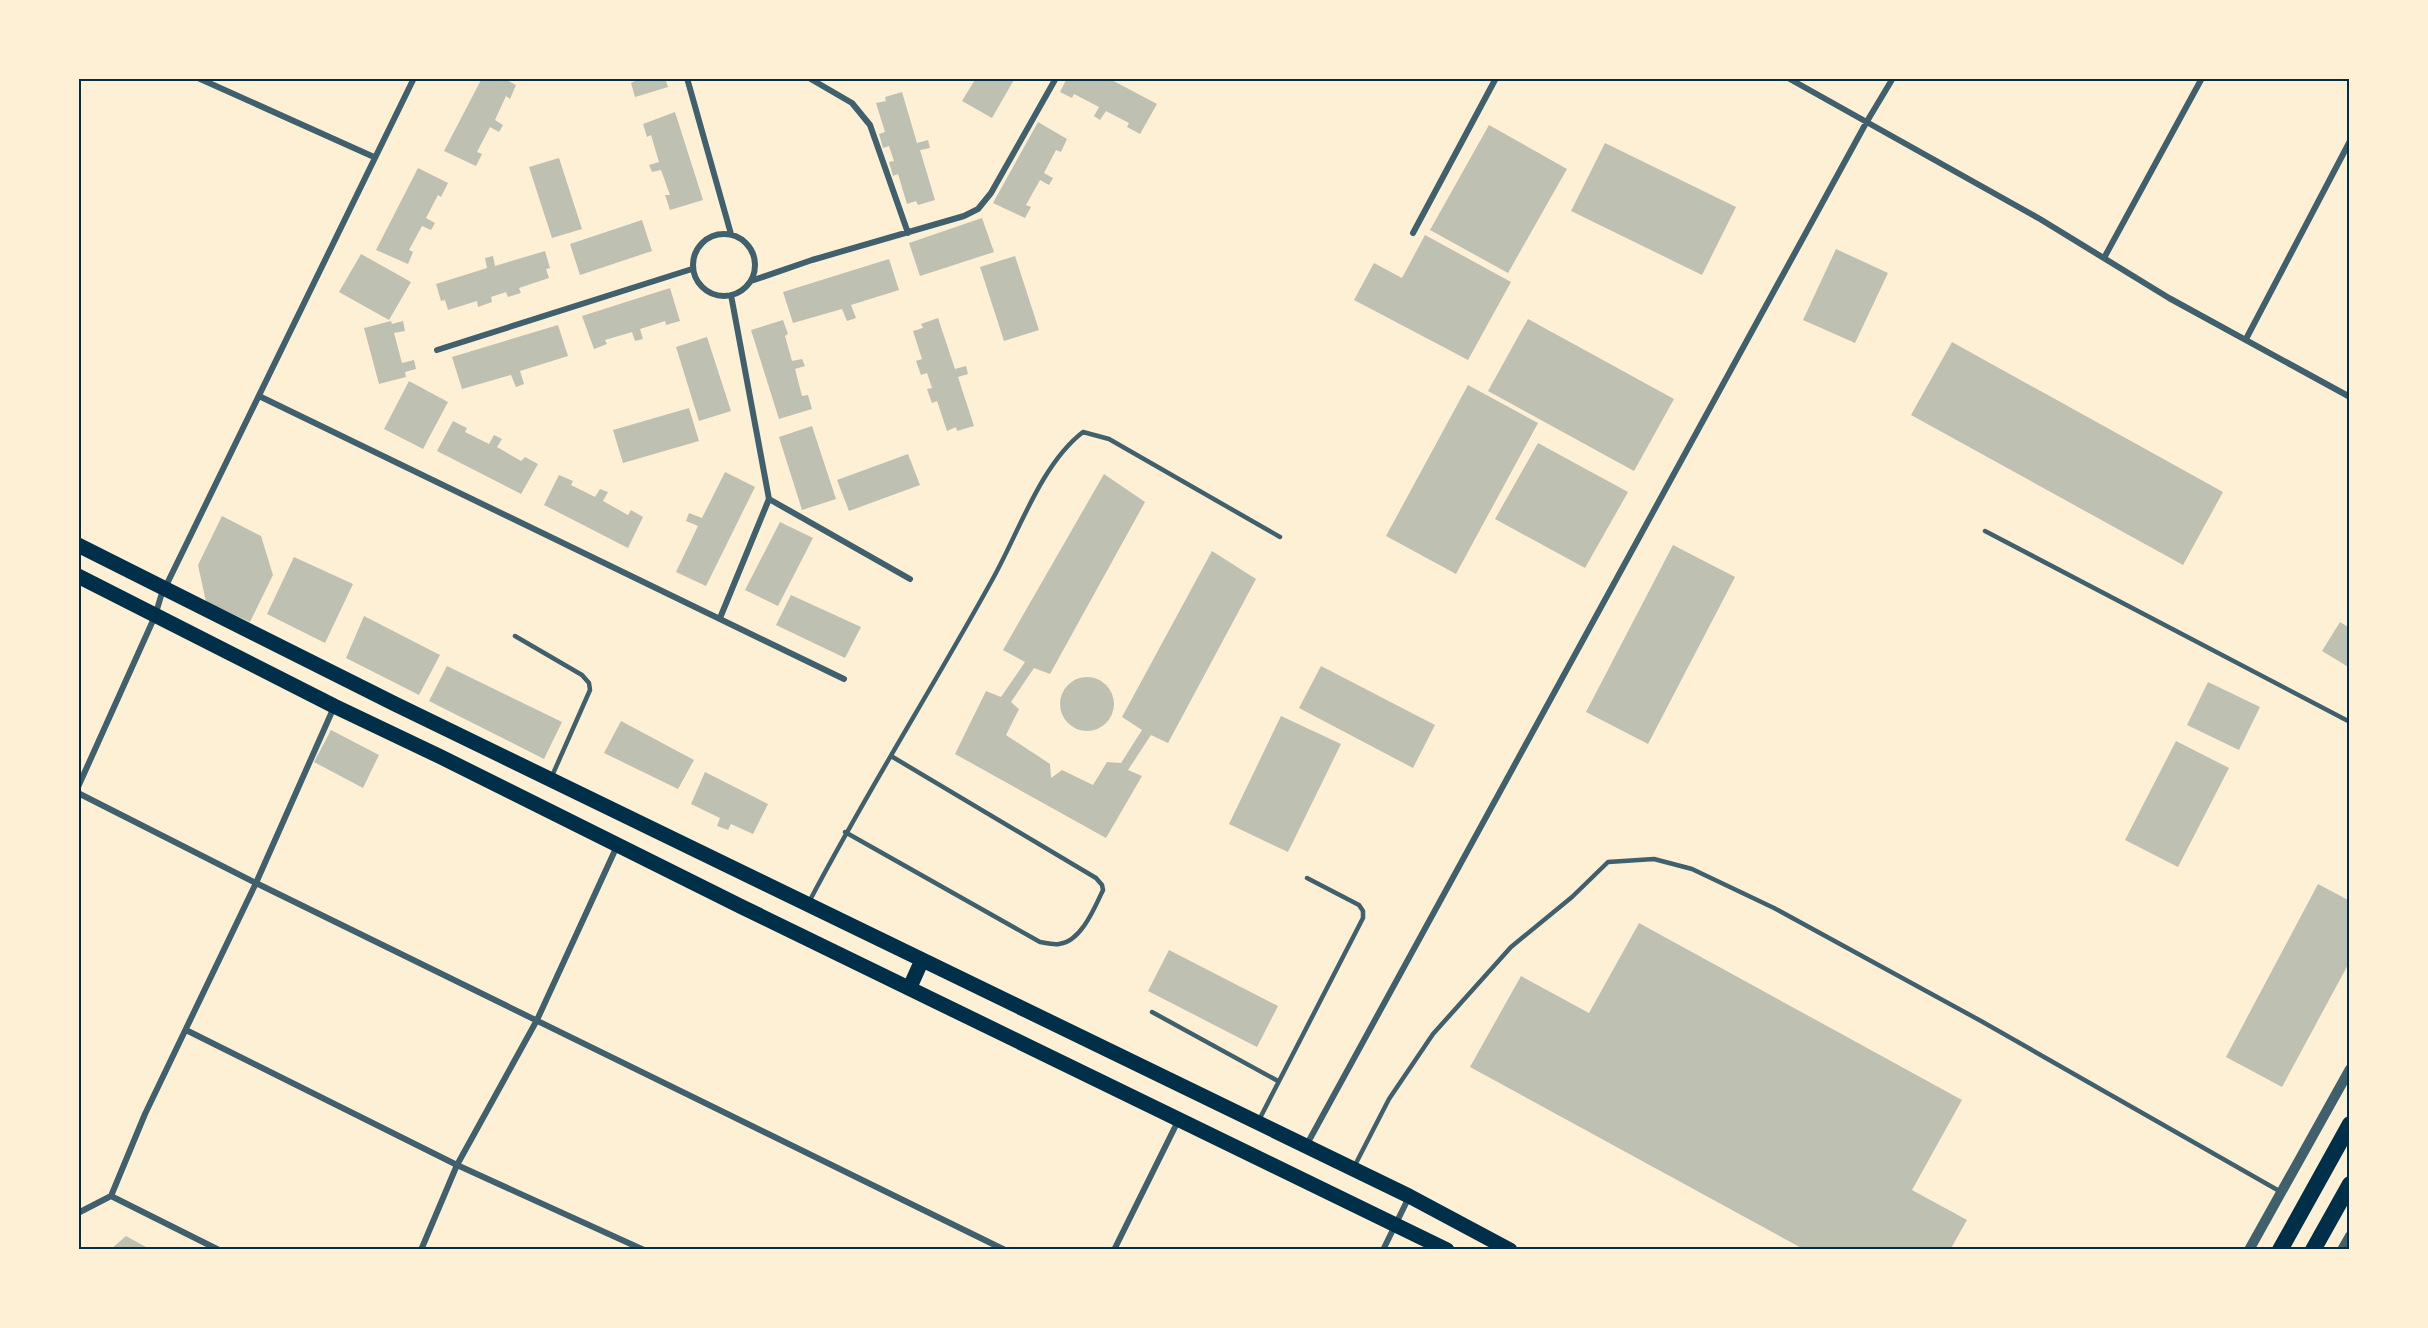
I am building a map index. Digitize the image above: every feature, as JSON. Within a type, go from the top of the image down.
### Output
[{"type":"highway","points":[[2280,1250],[2350,1124]]},
{"type":"highway","points":[[2313,1250],[2350,1184]]},
{"type":"main road","points":[[78,545],[258,638],[1258,1122],[1409,1196],[1510,1250]]},
{"type":"main road","points":[[78,576],[618,846],[1447,1250]]},
{"type":"main road","points":[[910,987],[922,960]]},
{"type":"street","points":[[198,78],[374,157]]},
{"type":"street","points":[[78,787],[155,616],[164,588],[414,78]]},
{"type":"street","points":[[687,78],[731,234]]},
{"type":"street","points":[[809,78],[852,103],[870,125],[908,233]]},
{"type":"street","points":[[751,281],[812,260],[964,216],[978,209],[991,193],[1056,78]]},
{"type":"street","points":[[1413,233],[1496,78]]},
{"type":"street","points":[[1788,78],[2040,219],[2169,298],[2350,397]]},
{"type":"street","points":[[1305,1146],[1866,123],[1893,78]]},
{"type":"street","points":[[2104,258],[2202,78]]},
{"type":"street","points":[[2246,339],[2350,141]]},
{"type":"street","points":[[720,234],[731,234],[743,240],[750,249],[755,259],[755,270],[751,281],[743,290],[731,296],[718,296],[706,291],[696,281],[692,269],[693,256],[699,245],[708,238],[720,234]]},
{"type":"street","points":[[437,350],[692,269]]},
{"type":"street","points":[[720,618],[769,499],[731,296]]},
{"type":"street","points":[[259,396],[844,679]]},
{"type":"street","points":[[769,499],[910,579]]},
{"type":"street","points":[[78,1213],[111,1196],[145,1114],[256,883],[334,706]]},
{"type":"street","points":[[78,793],[256,883],[1005,1250]]},
{"type":"street","points":[[421,1250],[457,1165],[537,1020],[618,846]]},
{"type":"street","points":[[186,1030],[457,1165],[644,1250]]},
{"type":"street","points":[[2249,1250],[2350,1069]]},
{"type":"street","points":[[1114,1250],[1179,1118]]},
{"type":"street","points":[[111,1196],[219,1250]]},
{"type":"street","points":[[1383,1250],[1409,1196]]},
{"type":"street","points":[[2342,1250],[2350,1236]]},
{"type":"lane","points":[[807,904],[845,832],[992,581],[1049,468],[1067,444],[1083,432],[1109,439],[1280,537]]},
{"type":"lane","points":[[1985,531],[2350,722]]},
{"type":"lane","points":[[515,636],[582,675],[589,683],[590,690],[582,712],[550,780]]},
{"type":"lane","points":[[845,832],[1040,942],[1061,944],[1086,924],[1103,891],[1102,885],[1096,878],[891,756]]},
{"type":"lane","points":[[1353,1169],[1389,1099],[1433,1034],[1511,947],[1572,897],[1608,862],[1654,859],[1692,868],[1774,908],[1981,1021],[2281,1192]]},
{"type":"lane","points":[[1258,1122],[1363,918],[1363,910],[1359,904],[1307,878]]},
{"type":"lane","points":[[1152,1012],[1278,1081]]},
{"type":"building","points":[[482,78],[503,78],[516,85],[510,99],[506,96],[495,120],[503,125],[499,132],[490,127],[477,152],[482,154],[476,166],[444,151]]},
{"type":"building","points":[[634,78],[665,78],[668,87],[635,97],[631,83],[635,81]]},
{"type":"building","points":[[976,78],[1015,78],[992,118],[962,101]]},
{"type":"building","points":[[1067,78],[1108,78],[1157,104],[1140,134],[1127,127],[1129,123],[1106,111],[1100,120],[1094,116],[1099,107],[1074,94],[1072,98],[1060,92]]},
{"type":"building","points":[[902,92],[917,143],[928,140],[930,148],[920,150],[935,200],[918,205],[916,201],[907,204],[898,174],[893,176],[889,162],[894,161],[889,146],[883,148],[879,134],[885,132],[876,103],[886,101],[885,97]]},
{"type":"building","points":[[675,112],[703,200],[670,210],[665,195],[670,195],[661,170],[652,172],[649,165],[659,162],[651,135],[647,137],[643,124]]},
{"type":"building","points":[[1038,122],[1067,139],[1061,152],[1056,150],[1044,173],[1053,178],[1049,185],[1040,180],[1026,205],[1031,207],[1025,218],[993,203]]},
{"type":"building","points":[[1489,125],[1567,169],[1508,273],[1430,230]]},
{"type":"building","points":[[1605,143],[1736,207],[1702,275],[1571,211]]},
{"type":"building","points":[[559,158],[582,229],[552,238],[529,167]]},
{"type":"building","points":[[418,168],[448,183],[441,197],[438,195],[426,218],[435,223],[431,230],[422,226],[409,250],[413,252],[408,264],[376,250]]},
{"type":"building","points":[[982,218],[994,252],[920,276],[909,243]]},
{"type":"building","points":[[642,220],[652,251],[580,275],[570,244]]},
{"type":"building","points":[[1425,235],[1511,282],[1468,360],[1354,300],[1374,263],[1402,278]]},
{"type":"building","points":[[1836,249],[1888,273],[1855,343],[1803,320]]},
{"type":"building","points":[[545,251],[550,268],[546,269],[549,278],[519,288],[521,293],[508,297],[506,292],[491,297],[492,302],[478,307],[477,301],[448,310],[445,300],[441,301],[436,284],[487,268],[485,258],[493,256],[495,266]]},
{"type":"building","points":[[361,254],[411,282],[389,320],[339,292]]},
{"type":"building","points":[[1015,256],[1039,330],[1004,341],[980,267]]},
{"type":"building","points":[[889,259],[899,290],[851,305],[856,318],[847,321],[842,309],[793,323],[783,292]]},
{"type":"building","points":[[670,288],[680,321],[666,325],[665,321],[640,329],[643,339],[635,341],[632,332],[605,340],[607,344],[594,349],[582,316]]},
{"type":"building","points":[[938,318],[955,369],[966,366],[968,374],[958,377],[974,426],[957,431],[956,427],[947,431],[937,401],[932,403],[927,389],[932,388],[927,373],[921,375],[916,361],[922,359],[913,331],[923,328],[921,324]]},
{"type":"building","points":[[1528,319],[1674,399],[1634,471],[1488,391]]},
{"type":"building","points":[[783,320],[788,334],[785,336],[792,361],[802,359],[805,366],[795,369],[802,396],[808,395],[812,409],[779,419],[751,330]]},
{"type":"building","points":[[391,321],[392,324],[403,321],[405,331],[394,333],[402,363],[414,360],[416,369],[405,372],[406,377],[379,384],[364,328]]},
{"type":"building","points":[[558,325],[568,356],[520,371],[524,384],[516,387],[511,375],[462,389],[452,357]]},
{"type":"building","points":[[707,337],[731,411],[699,421],[676,347]]},
{"type":"building","points":[[1952,342],[2223,492],[2183,565],[1911,415]]},
{"type":"building","points":[[409,381],[448,402],[423,449],[384,429]]},
{"type":"building","points":[[1468,385],[1538,423],[1456,574],[1386,536]]},
{"type":"building","points":[[689,408],[699,441],[623,463],[613,430]]},
{"type":"building","points":[[453,421],[467,428],[465,432],[489,444],[494,435],[502,439],[497,447],[521,461],[525,457],[538,464],[521,494],[437,451]]},
{"type":"building","points":[[812,426],[836,499],[802,510],[779,437]]},
{"type":"building","points":[[1538,443],[1628,492],[1585,568],[1495,519]]},
{"type":"building","points":[[908,454],[920,485],[849,511],[837,480]]},
{"type":"building","points":[[725,472],[755,487],[706,586],[676,572],[698,526],[686,521],[689,513],[702,518]]},
{"type":"building","points":[[1104,474],[1145,502],[1050,674],[1034,668],[1011,702],[1019,709],[1006,735],[1050,764],[1051,778],[1062,770],[1093,785],[1107,762],[1121,763],[1142,730],[1122,717],[1212,551],[1256,579],[1168,743],[1151,735],[1128,770],[1142,776],[1106,838],[955,754],[986,691],[1001,697],[1025,662],[1003,650]]},
{"type":"building","points":[[559,475],[573,481],[571,485],[595,497],[600,489],[608,492],[603,501],[628,515],[631,510],[643,517],[628,548],[544,505]]},
{"type":"building","points":[[222,516],[261,536],[273,575],[250,622],[206,602],[198,565]]},
{"type":"building","points":[[780,522],[813,538],[778,606],[745,590]]},
{"type":"building","points":[[1673,545],[1735,577],[1648,744],[1586,712]]},
{"type":"building","points":[[294,557],[353,584],[325,643],[267,614]]},
{"type":"building","points":[[791,595],[861,627],[845,658],[776,625]]},
{"type":"building","points":[[364,616],[440,655],[419,695],[346,658]]},
{"type":"building","points":[[2340,622],[2350,628],[2350,668],[2322,651]]},
{"type":"building","points":[[447,666],[562,722],[544,759],[429,701]]},
{"type":"building","points":[[1321,666],[1435,725],[1413,768],[1299,708]]},
{"type":"building","points":[[1082,677],[1092,677],[1102,681],[1110,689],[1114,704],[1110,719],[1102,727],[1092,731],[1082,731],[1072,727],[1064,719],[1060,709],[1060,699],[1064,689],[1072,681]]},
{"type":"building","points":[[2208,682],[2260,707],[2239,750],[2187,725]]},
{"type":"building","points":[[1281,716],[1341,744],[1288,852],[1229,824]]},
{"type":"building","points":[[621,721],[694,760],[678,789],[604,753]]},
{"type":"building","points":[[331,730],[379,755],[363,788],[314,762]]},
{"type":"building","points":[[2176,741],[2229,768],[2178,867],[2125,840]]},
{"type":"building","points":[[705,772],[768,804],[753,834],[731,824],[728,830],[717,826],[720,818],[691,804]]},
{"type":"building","points":[[2318,884],[2350,901],[2350,961],[2282,1087],[2226,1057]]},
{"type":"building","points":[[1639,923],[1962,1100],[1912,1190],[1967,1220],[1950,1250],[1805,1250],[1470,1067],[1521,976],[1589,1013]]},
{"type":"building","points":[[1169,950],[1278,1006],[1257,1047],[1148,991]]},
{"type":"building","points":[[126,1236],[146,1247],[144,1250],[110,1250]]}]
